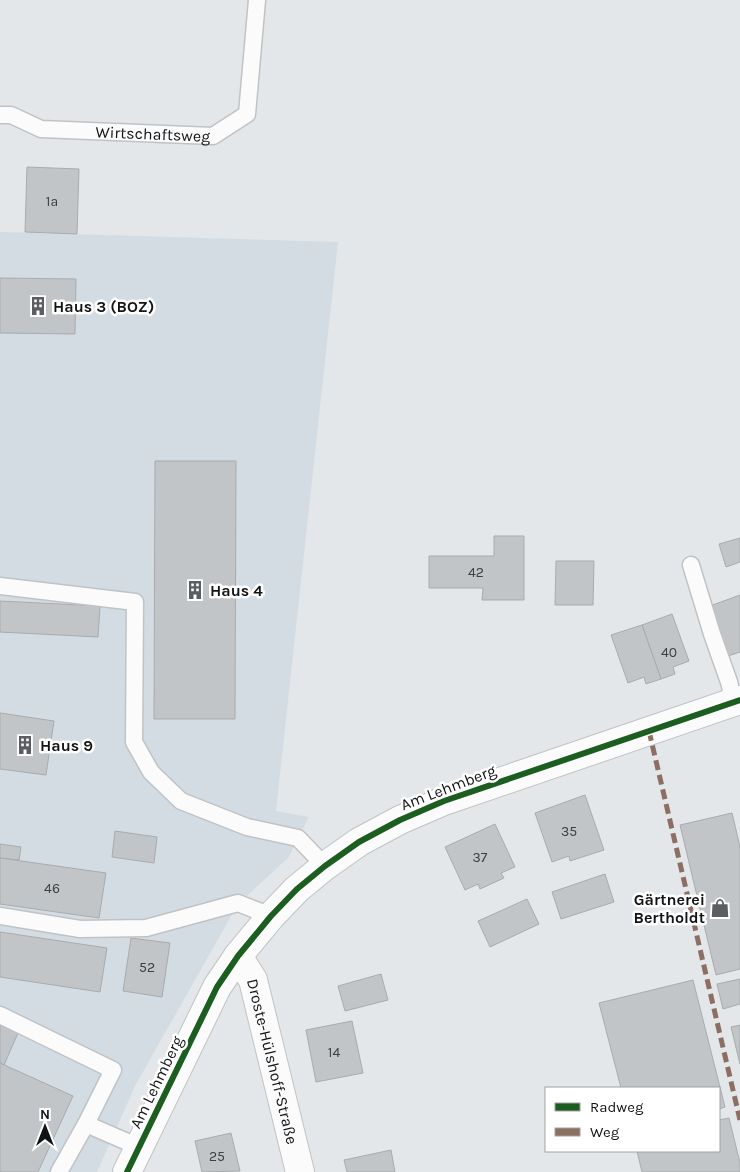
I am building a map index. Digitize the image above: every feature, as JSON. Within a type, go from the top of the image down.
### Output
[{"type":"street","name":"Am Lehmberg","points":[[127,1172],[217,987],[238,956],[271,916],[297,889],[325,866],[359,842],[444,801],[737,701]]},
{"type":"street","name":"Droste-Hülshoff-Straße","points":[[238,956],[253,980],[300,1172]]},
{"type":"lane","name":"Wirtschaftsweg","points":[[0,115],[11,115],[41,129],[213,136],[247,114],[257,0]]},
{"type":"lane","points":[[691,565],[712,634],[737,701]]},
{"type":"lane","points":[[0,586],[135,602],[134,742],[150,772],[181,801],[247,827],[298,838],[325,866]]},
{"type":"lane","points":[[0,916],[80,929],[146,928],[238,904],[271,916]]},
{"type":"lane","points":[[0,1015],[113,1070],[59,1172]]},
{"type":"lane","points":[[86,1124],[139,1147]]},
{"type":"shaded area","points":[[0,232],[338,242],[276,811],[309,817],[289,857],[238,904],[135,1086],[97,1172],[0,1172]]},
{"type":"building","points":[[27,167],[79,169],[77,234],[25,232]]},
{"type":"building","name":"Haus 3 (BOZ)","points":[[0,278],[76,279],[75,334],[0,333]]},
{"type":"building","name":"Haus 4","points":[[155,461],[236,461],[235,719],[154,719]]},
{"type":"building","points":[[494,536],[524,536],[524,600],[482,600],[483,588],[429,588],[429,556],[494,556]]},
{"type":"building","points":[[740,538],[740,562],[726,567],[719,544]]},
{"type":"building","points":[[556,561],[594,561],[593,605],[555,605]]},
{"type":"building","points":[[740,595],[740,652],[728,656],[710,606]]},
{"type":"building","points":[[0,601],[100,606],[98,637],[0,632]]},
{"type":"building","points":[[672,614],[689,661],[673,667],[675,674],[661,679],[642,625]]},
{"type":"building","points":[[642,625],[661,679],[646,684],[644,677],[628,683],[611,635]]},
{"type":"building","name":"Haus 9","points":[[0,713],[54,721],[46,775],[0,769]]},
{"type":"building","points":[[585,795],[604,850],[570,861],[569,856],[552,862],[535,813]]},
{"type":"building","name":"Gärtnerei Bertholdt","points":[[732,813],[740,847],[740,969],[716,975],[680,825]]},
{"type":"building","points":[[495,824],[515,867],[501,873],[504,878],[480,889],[478,884],[465,890],[445,847]]},
{"type":"building","points":[[115,831],[157,837],[154,863],[112,857]]},
{"type":"building","points":[[0,844],[21,847],[19,860],[0,858]]},
{"type":"building","points":[[0,858],[106,873],[99,918],[0,904]]},
{"type":"building","points":[[605,874],[614,902],[561,919],[552,892]]},
{"type":"building","points":[[527,899],[539,924],[490,947],[478,921]]},
{"type":"building","points":[[0,932],[107,948],[100,992],[0,977]]},
{"type":"building","points":[[131,938],[170,943],[162,997],[123,991]]},
{"type":"building","points":[[381,974],[388,1000],[345,1011],[338,986]]},
{"type":"building","points":[[740,979],[740,1004],[723,1009],[717,984]]},
{"type":"building","points":[[693,980],[720,1087],[621,1087],[599,1003]]},
{"type":"building","points":[[352,1021],[363,1073],[316,1082],[306,1030]]},
{"type":"building","points":[[0,1025],[18,1033],[4,1065],[0,1063]]},
{"type":"building","points":[[740,1025],[740,1064],[731,1027]]},
{"type":"building","points":[[0,1063],[73,1096],[38,1172],[0,1172]]},
{"type":"building","points":[[720,1087],[725,1107],[720,1109]]},
{"type":"building","points":[[729,1118],[740,1163],[740,1172],[642,1172],[637,1152],[720,1152],[720,1120]]},
{"type":"building","points":[[231,1133],[240,1171],[202,1172],[195,1141]]},
{"type":"building","points":[[391,1150],[395,1172],[347,1172],[344,1160]]},
{"type":"marked path","points":[[649,731],[740,1120]]},
{"type":"cycle path","points":[[127,1172],[217,987],[238,956],[271,916],[297,889],[325,866],[359,842],[400,820],[444,801],[740,700]]},
{"type":"place","name":"Haus 3 (BOZ)","points":[[38,306]]},
{"type":"place","name":"Haus 4","points":[[195,590]]},
{"type":"place","name":"Haus 9","points":[[25,745]]},
{"type":"place","name":"Gärtnerei Bertholdt","points":[[720,908]]}]
